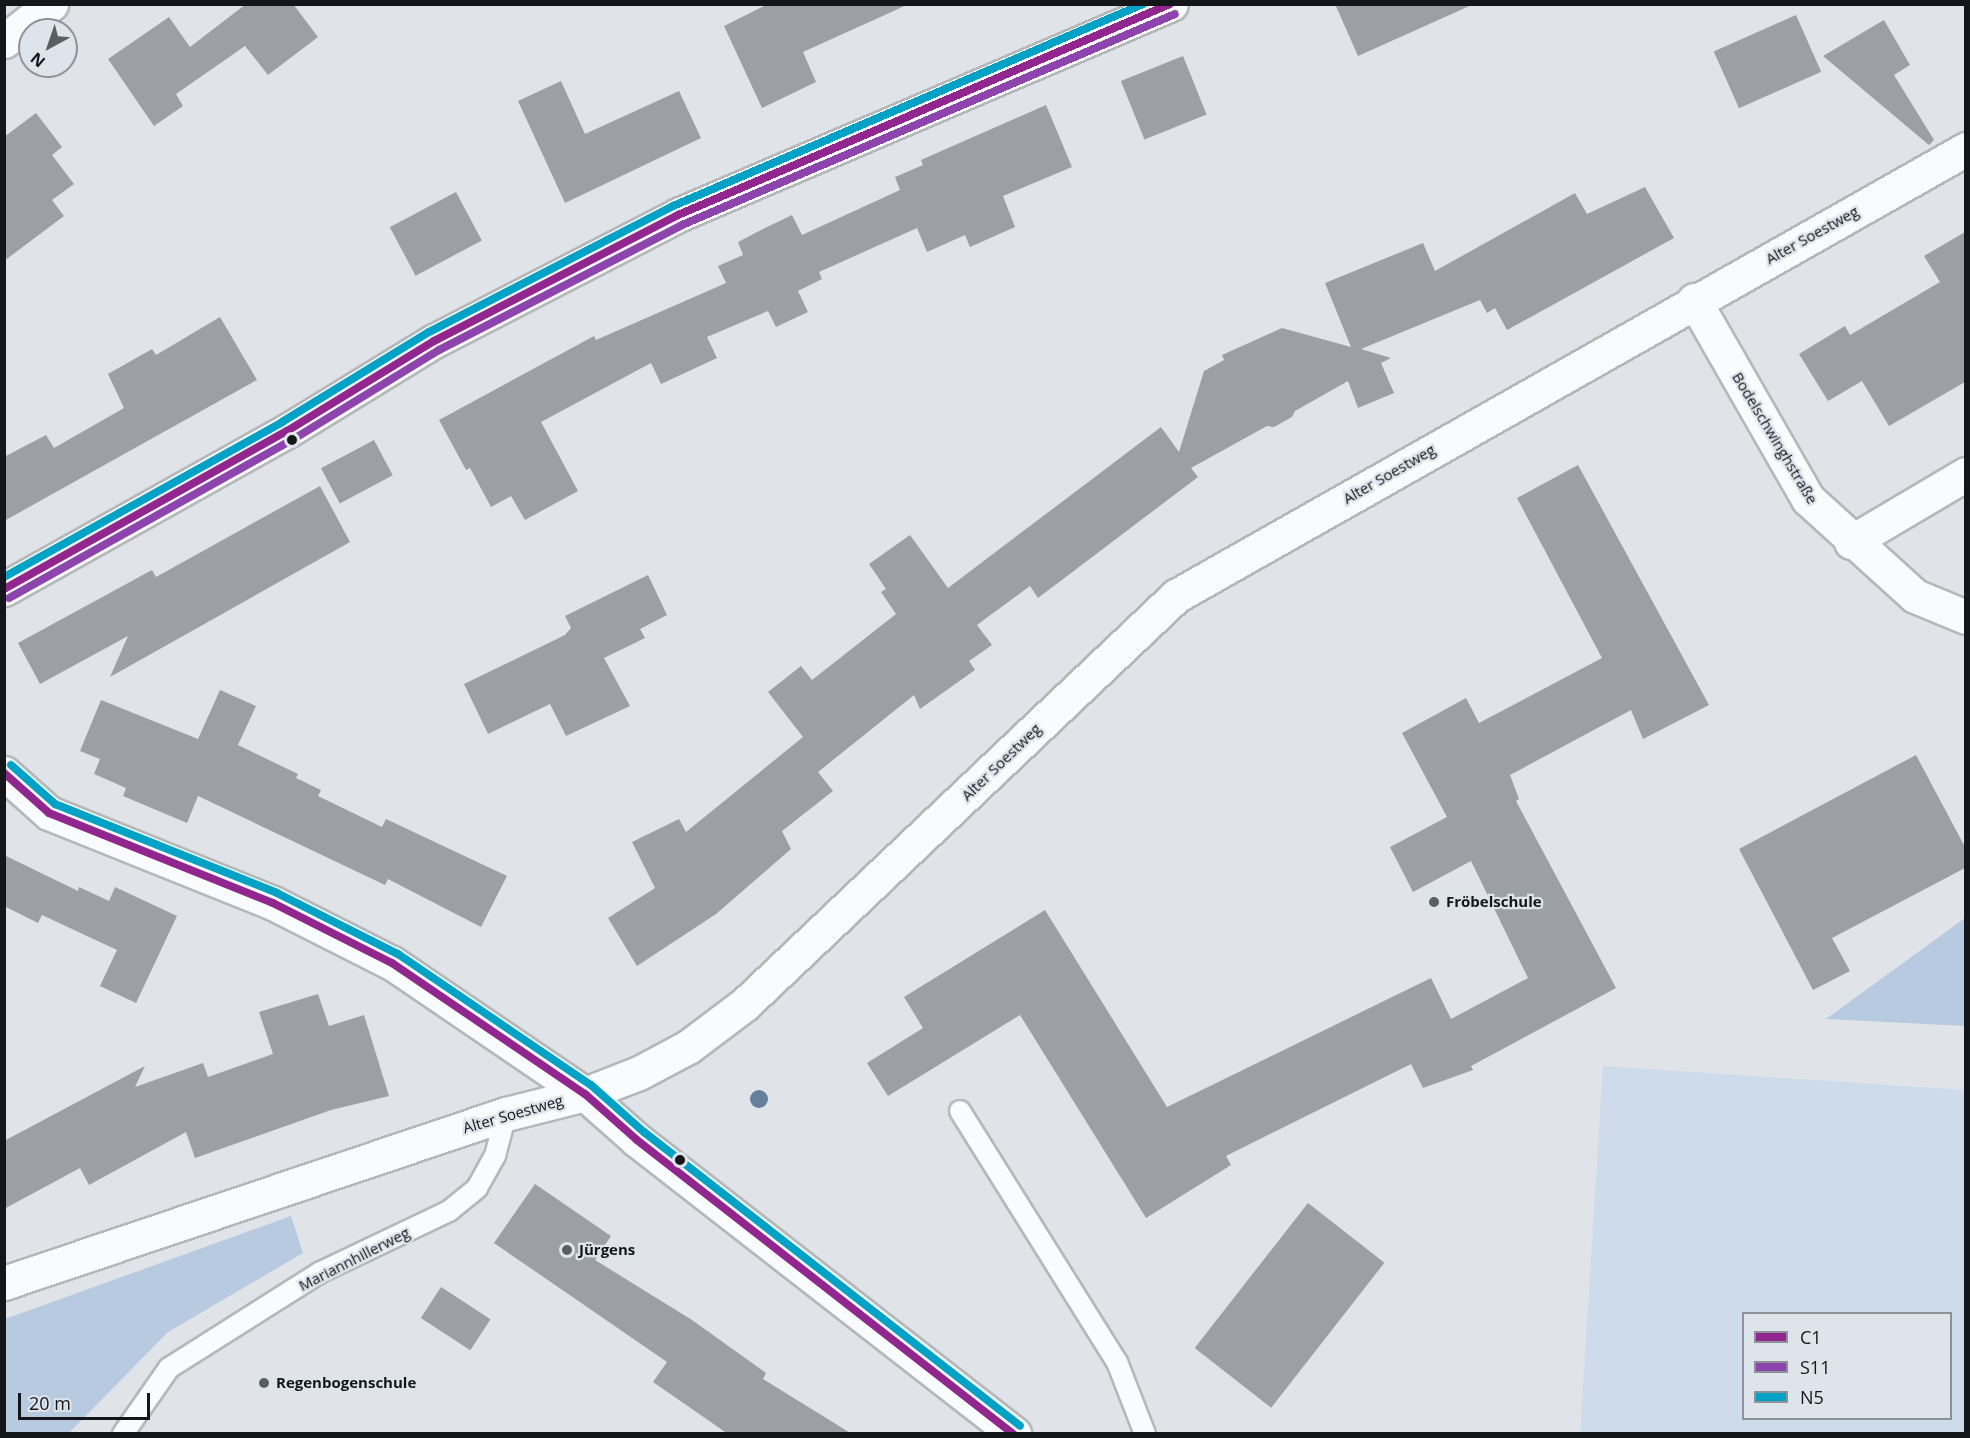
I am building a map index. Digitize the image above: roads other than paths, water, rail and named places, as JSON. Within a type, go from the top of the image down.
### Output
[{"type":"street","points":[[4,41],[51,4]]},
{"type":"street","points":[[4,589],[287,431],[434,341],[678,215],[1171,4]]},
{"type":"street","name":"Alter Soestweg","points":[[4,1283],[506,1114],[585,1094],[639,1073],[688,1047],[745,1004],[1176,596],[1694,300],[1965,149]]},
{"type":"street","name":"Bodelschwinghstraße","points":[[1694,300],[1808,500],[1851,542],[1915,596],[1965,617]]},
{"type":"street","points":[[1851,542],[1965,474]]},
{"type":"street","points":[[4,773],[49,813],[273,903],[393,963],[585,1094],[638,1140],[1014,1434]]},
{"type":"lane","points":[[960,1111],[1117,1362],[1145,1434]]},
{"type":"lane","name":"Mariannhillerweg","points":[[123,1434],[169,1368],[319,1273],[449,1211],[477,1188],[495,1156],[506,1114]]},
{"type":"place","name":"Fröbelschule","points":[[1434,902]]},
{"type":"place","name":"Jürgens","points":[[567,1250]]},
{"type":"place","name":"Regenbogenschule","points":[[264,1383]]}]
